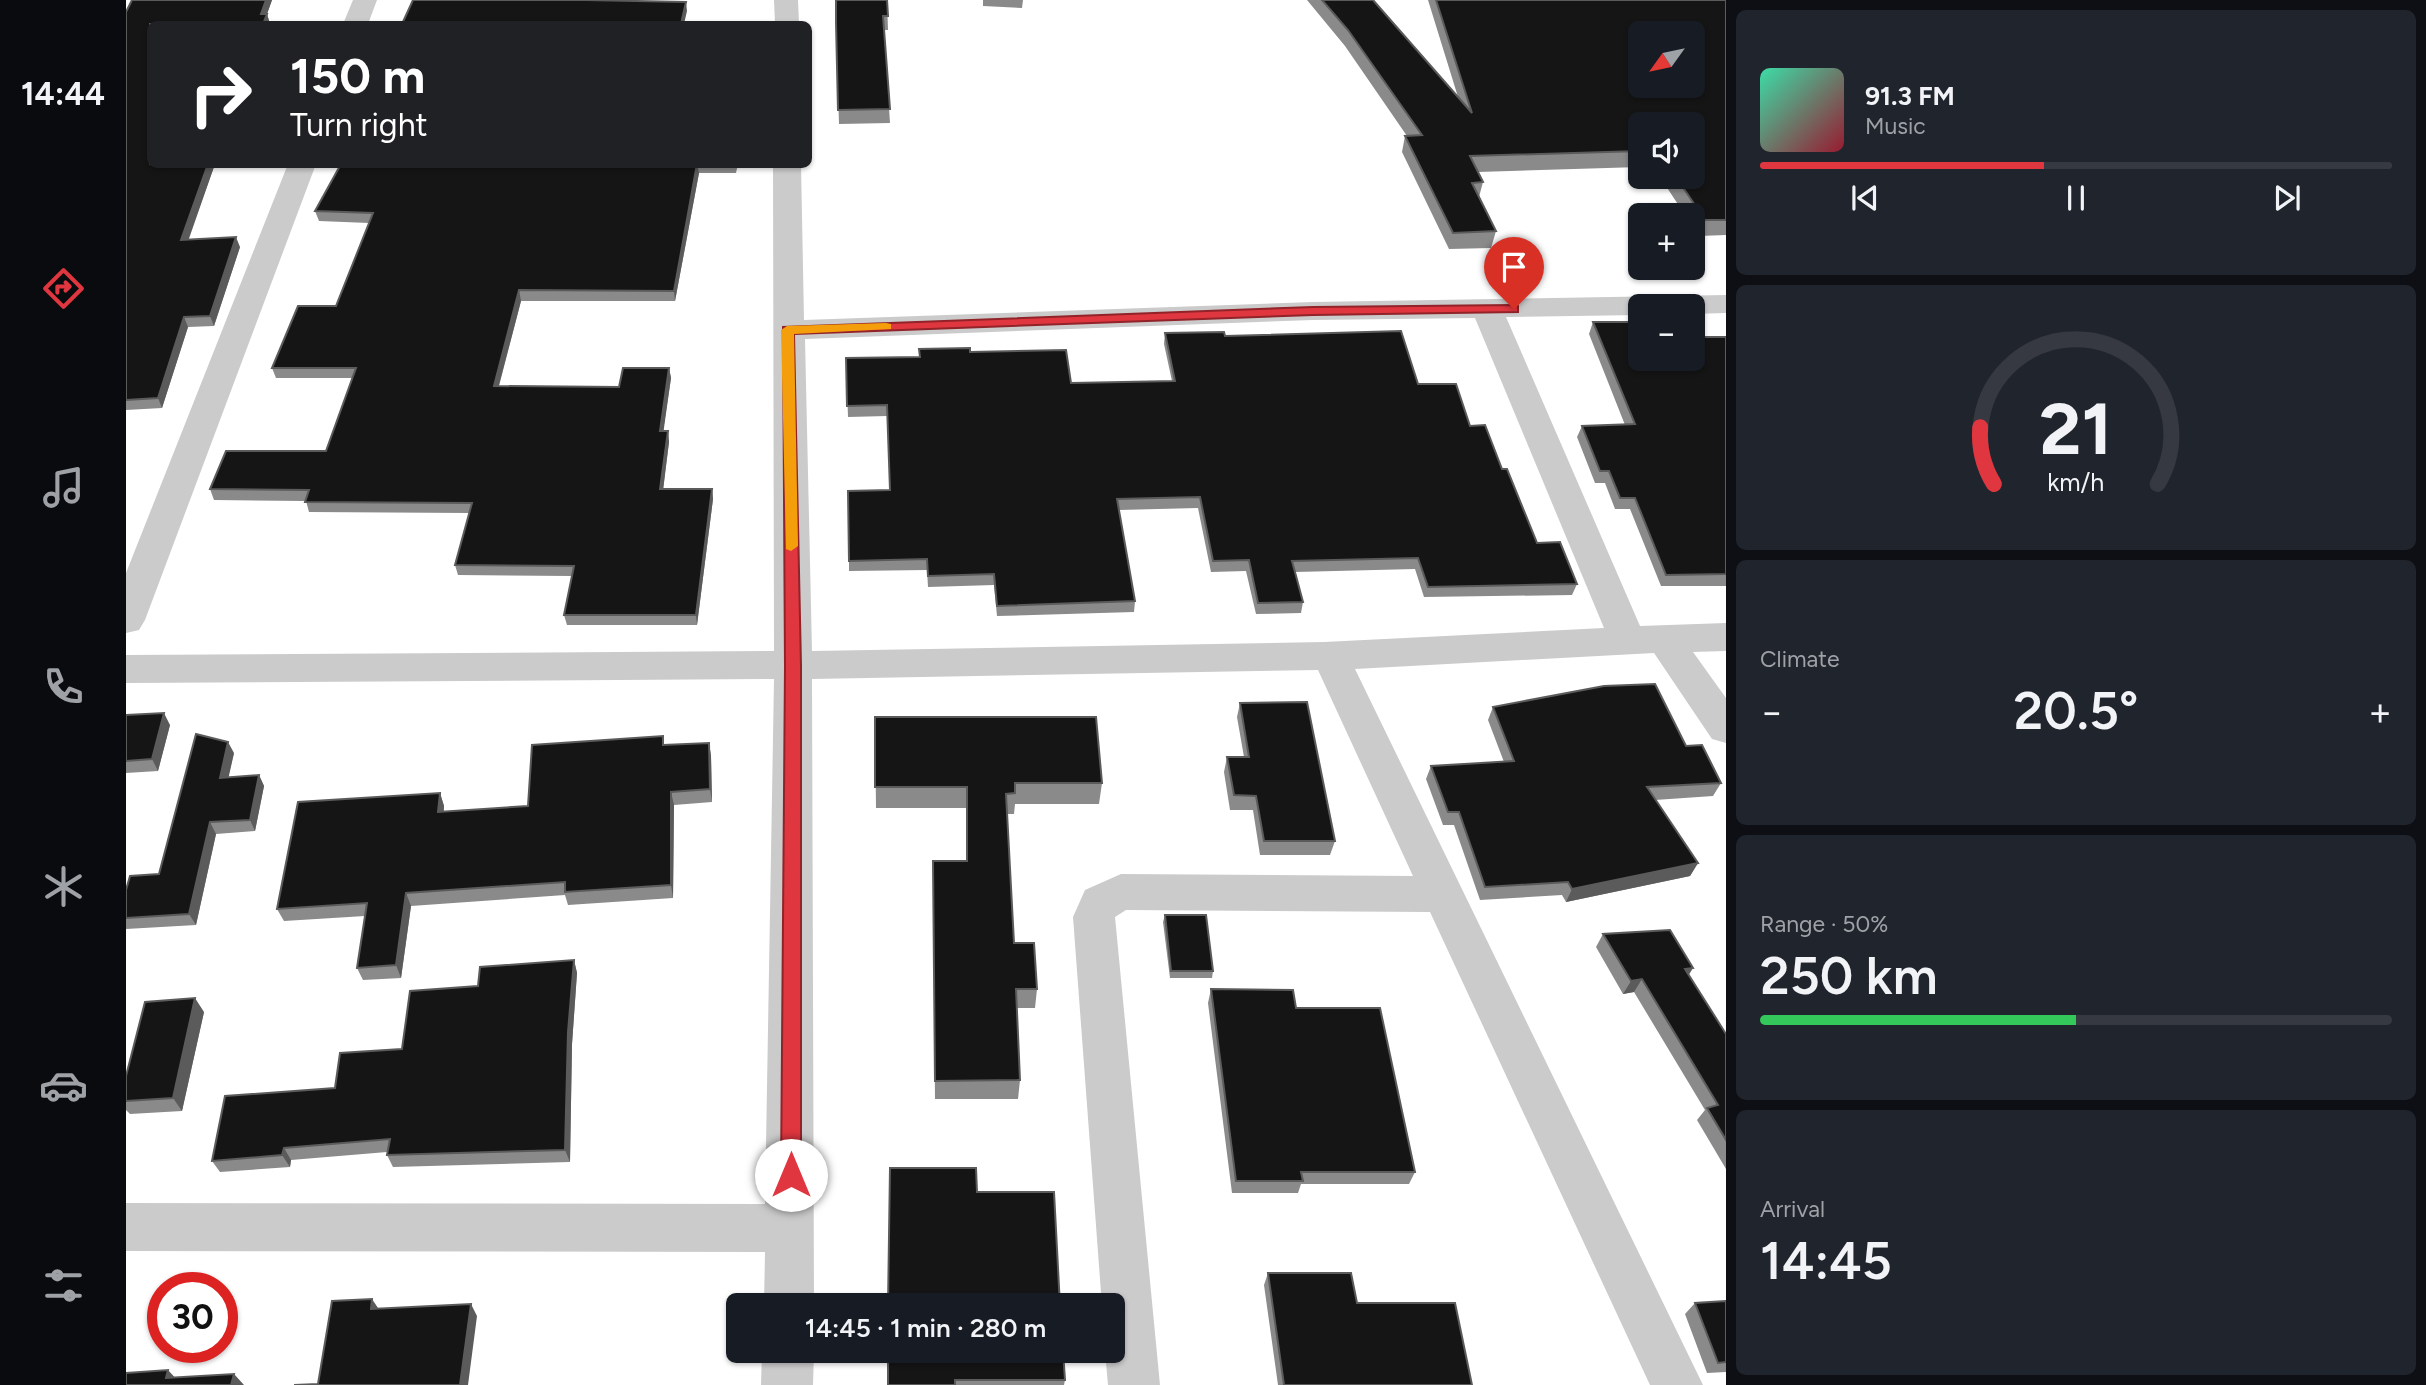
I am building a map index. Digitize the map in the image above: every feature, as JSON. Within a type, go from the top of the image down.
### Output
[{"type":"street","points":[[357,21],[366,0]]},
{"type":"street","points":[[786,0],[786,21]]},
{"type":"street","points":[[126,620],[300,168]]},
{"type":"street","points":[[787,168],[793,666],[789,1293]]},
{"type":"street","points":[[787,330],[1313,311],[1726,304]]},
{"type":"street","points":[[1488,310],[1645,639],[1726,728]]},
{"type":"street","points":[[126,669],[793,666],[1330,656],[1726,637]]},
{"type":"street","points":[[1330,656],[1677,1385]]},
{"type":"street","points":[[1134,1385],[1094,917],[1100,903],[1121,892],[1443,894]]},
{"type":"street","points":[[126,1227],[790,1228]]},
{"type":"street","points":[[787,1385],[788,1363]]},
{"type":"building","points":[[132,0],[266,0],[261,14],[267,14],[264,21],[147,21],[147,168],[207,168],[181,240],[236,237],[210,316],[184,317],[158,398],[126,400],[126,12]]},
{"type":"building","points":[[413,0],[686,2],[682,21],[403,21]]},
{"type":"building","points":[[836,0],[887,0],[888,16],[883,16],[890,109],[838,110]]},
{"type":"building","points":[[1322,0],[1373,0],[1472,113],[1436,0],[1726,0],[1726,220],[1705,220],[1705,203],[1694,203],[1684,189],[1705,189],[1705,112],[1628,112],[1628,151],[1470,156],[1483,182],[1472,183],[1496,231],[1453,233],[1405,136],[1422,135],[1348,30]]},
{"type":"building","points":[[339,168],[696,168],[674,291],[519,290],[494,386],[619,387],[623,368],[669,368],[660,431],[668,431],[660,489],[712,489],[696,615],[564,615],[574,566],[455,565],[472,503],[305,502],[309,490],[210,489],[226,451],[326,451],[356,368],[272,368],[298,306],[336,306],[373,213],[315,211]]},
{"type":"building","points":[[1593,322],[1628,322],[1628,371],[1705,371],[1705,337],[1726,337],[1726,574],[1666,575],[1635,498],[1620,498],[1609,471],[1600,471],[1582,426],[1635,424]]},
{"type":"building","points":[[1401,331],[1418,384],[1456,384],[1470,426],[1485,425],[1502,469],[1507,469],[1537,543],[1560,542],[1577,584],[1428,587],[1418,558],[1292,561],[1303,602],[1258,603],[1249,560],[1213,561],[1200,497],[1117,499],[1135,601],[997,606],[994,574],[928,576],[927,559],[849,561],[848,491],[890,490],[887,405],[847,406],[846,358],[920,357],[919,349],[970,348],[970,352],[1066,350],[1071,383],[1175,381],[1165,333],[1224,332],[1225,336]]},
{"type":"building","points":[[1655,684],[1686,746],[1702,745],[1721,783],[1647,787],[1698,863],[1572,889],[1568,882],[1485,887],[1459,812],[1448,812],[1431,766],[1514,761],[1493,707],[1604,686]]},
{"type":"building","points":[[1307,702],[1335,841],[1264,841],[1256,796],[1234,795],[1227,757],[1249,757],[1240,703]]},
{"type":"building","points":[[164,713],[152,759],[126,761],[126,715]]},
{"type":"building","points":[[875,717],[1096,717],[1102,783],[1015,783],[1015,793],[1006,794],[1014,943],[1034,943],[1037,989],[1016,989],[1020,1080],[935,1081],[933,861],[967,861],[967,787],[875,787]]},
{"type":"building","points":[[196,734],[228,742],[220,778],[259,775],[250,820],[210,822],[189,914],[126,918],[126,890],[130,876],[159,874]]},
{"type":"building","points":[[663,736],[663,745],[709,743],[710,789],[671,792],[671,885],[565,892],[565,882],[406,893],[396,965],[357,968],[367,903],[277,909],[298,802],[440,793],[438,812],[528,806],[532,745]]},
{"type":"building","points":[[1165,915],[1206,915],[1213,971],[1171,971]]},
{"type":"building","points":[[1670,930],[1693,968],[1685,969],[1726,1034],[1726,1140],[1707,1108],[1718,1105],[1642,979],[1631,981],[1603,934]]},
{"type":"building","points":[[574,960],[568,1032],[565,1150],[387,1155],[390,1139],[284,1148],[282,1155],[212,1161],[225,1096],[335,1088],[340,1053],[402,1049],[410,991],[478,986],[480,967]]},
{"type":"building","points":[[1211,989],[1293,990],[1296,1008],[1380,1008],[1415,1172],[1301,1172],[1303,1181],[1236,1181]]},
{"type":"building","points":[[195,998],[173,1098],[126,1101],[126,1076],[145,1002]]},
{"type":"building","points":[[890,1168],[976,1168],[977,1192],[1054,1192],[1059,1293],[888,1293]]},
{"type":"building","points":[[1268,1273],[1351,1273],[1357,1303],[1455,1303],[1472,1385],[1284,1385]]},
{"type":"building","points":[[372,1299],[371,1309],[471,1304],[460,1385],[294,1385],[318,1384],[332,1301]]},
{"type":"building","points":[[1726,1301],[1726,1362],[1718,1363],[1695,1303]]},
{"type":"building","points":[[888,1363],[1064,1363],[1065,1380],[955,1380],[955,1385],[888,1385]]},
{"type":"building","points":[[168,1370],[166,1378],[234,1374],[231,1385],[126,1385],[126,1373]]},
{"type":"slow traffic","points":[[791,546],[787,330],[886,327]]},
{"type":"route","points":[[791,1175],[793,666],[787,330],[1313,311],[1514,309]]}]
